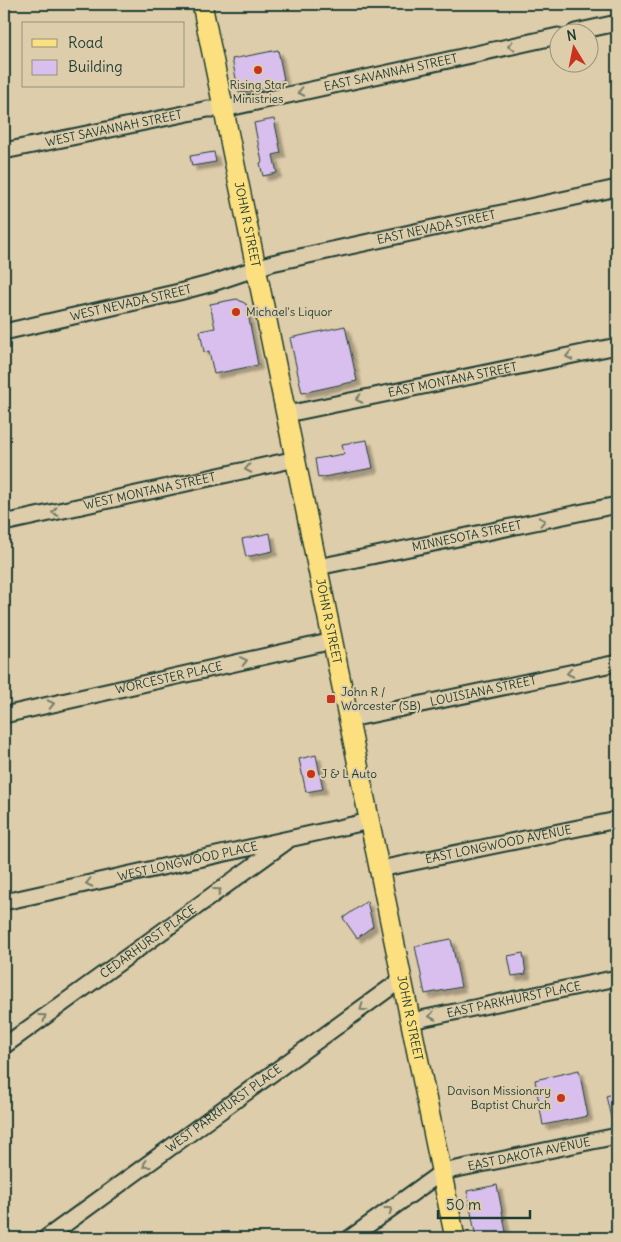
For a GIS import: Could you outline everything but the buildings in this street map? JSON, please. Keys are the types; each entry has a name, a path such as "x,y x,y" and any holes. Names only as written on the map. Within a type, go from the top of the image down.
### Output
{"main road":[{"name":"JOHN R STREET","path":"202,4 455,1238"}],"street":[{"path":"598,27 617,23"},
{"name":"EAST SAVANNAH STREET","path":"224,109 548,38"},
{"name":"WEST SAVANNAH STREET","path":"4,151 208,109 224,109"},
{"name":"EAST NEVADA STREET","path":"256,268 617,188"},
{"name":"WEST NEVADA STREET","path":"4,332 179,292 213,283 256,268"},
{"name":"EAST MONTANA STREET","path":"287,414 617,346"},
{"name":"WEST MONTANA STREET","path":"4,523 296,459"},
{"name":"MINNESOTA STREET","path":"318,567 617,505"},
{"name":"WORCESTER PLACE","path":"4,714 333,641"},
{"name":"LOUISIANA STREET","path":"350,719 617,663"},
{"name":"EAST LONGWOOD AVENUE","path":"380,869 617,820"},
{"name":"WEST LONGWOOD PLACE","path":"4,902 370,821"},
{"name":"CEDARHURST PLACE","path":"4,1046 291,838"},
{"name":"EAST PARKHURST PLACE","path":"411,1021 617,978"},
{"name":"WEST PARKHURST PLACE","path":"46,1238 402,979"},
{"name":"EAST DAKOTA AVENUE","path":"442,1172 617,1136"},
{"path":"350,1238 442,1172"}],"place":[{"name":"Rising Star Ministries","path":"258,70"},
{"name":"Michael's Liquor","path":"236,312"},
{"name":"John R / Worcester (SB)","path":"331,699"},
{"name":"J & L Auto","path":"311,774"},
{"name":"Davison Missionary Baptist Church","path":"561,1098"}]}
